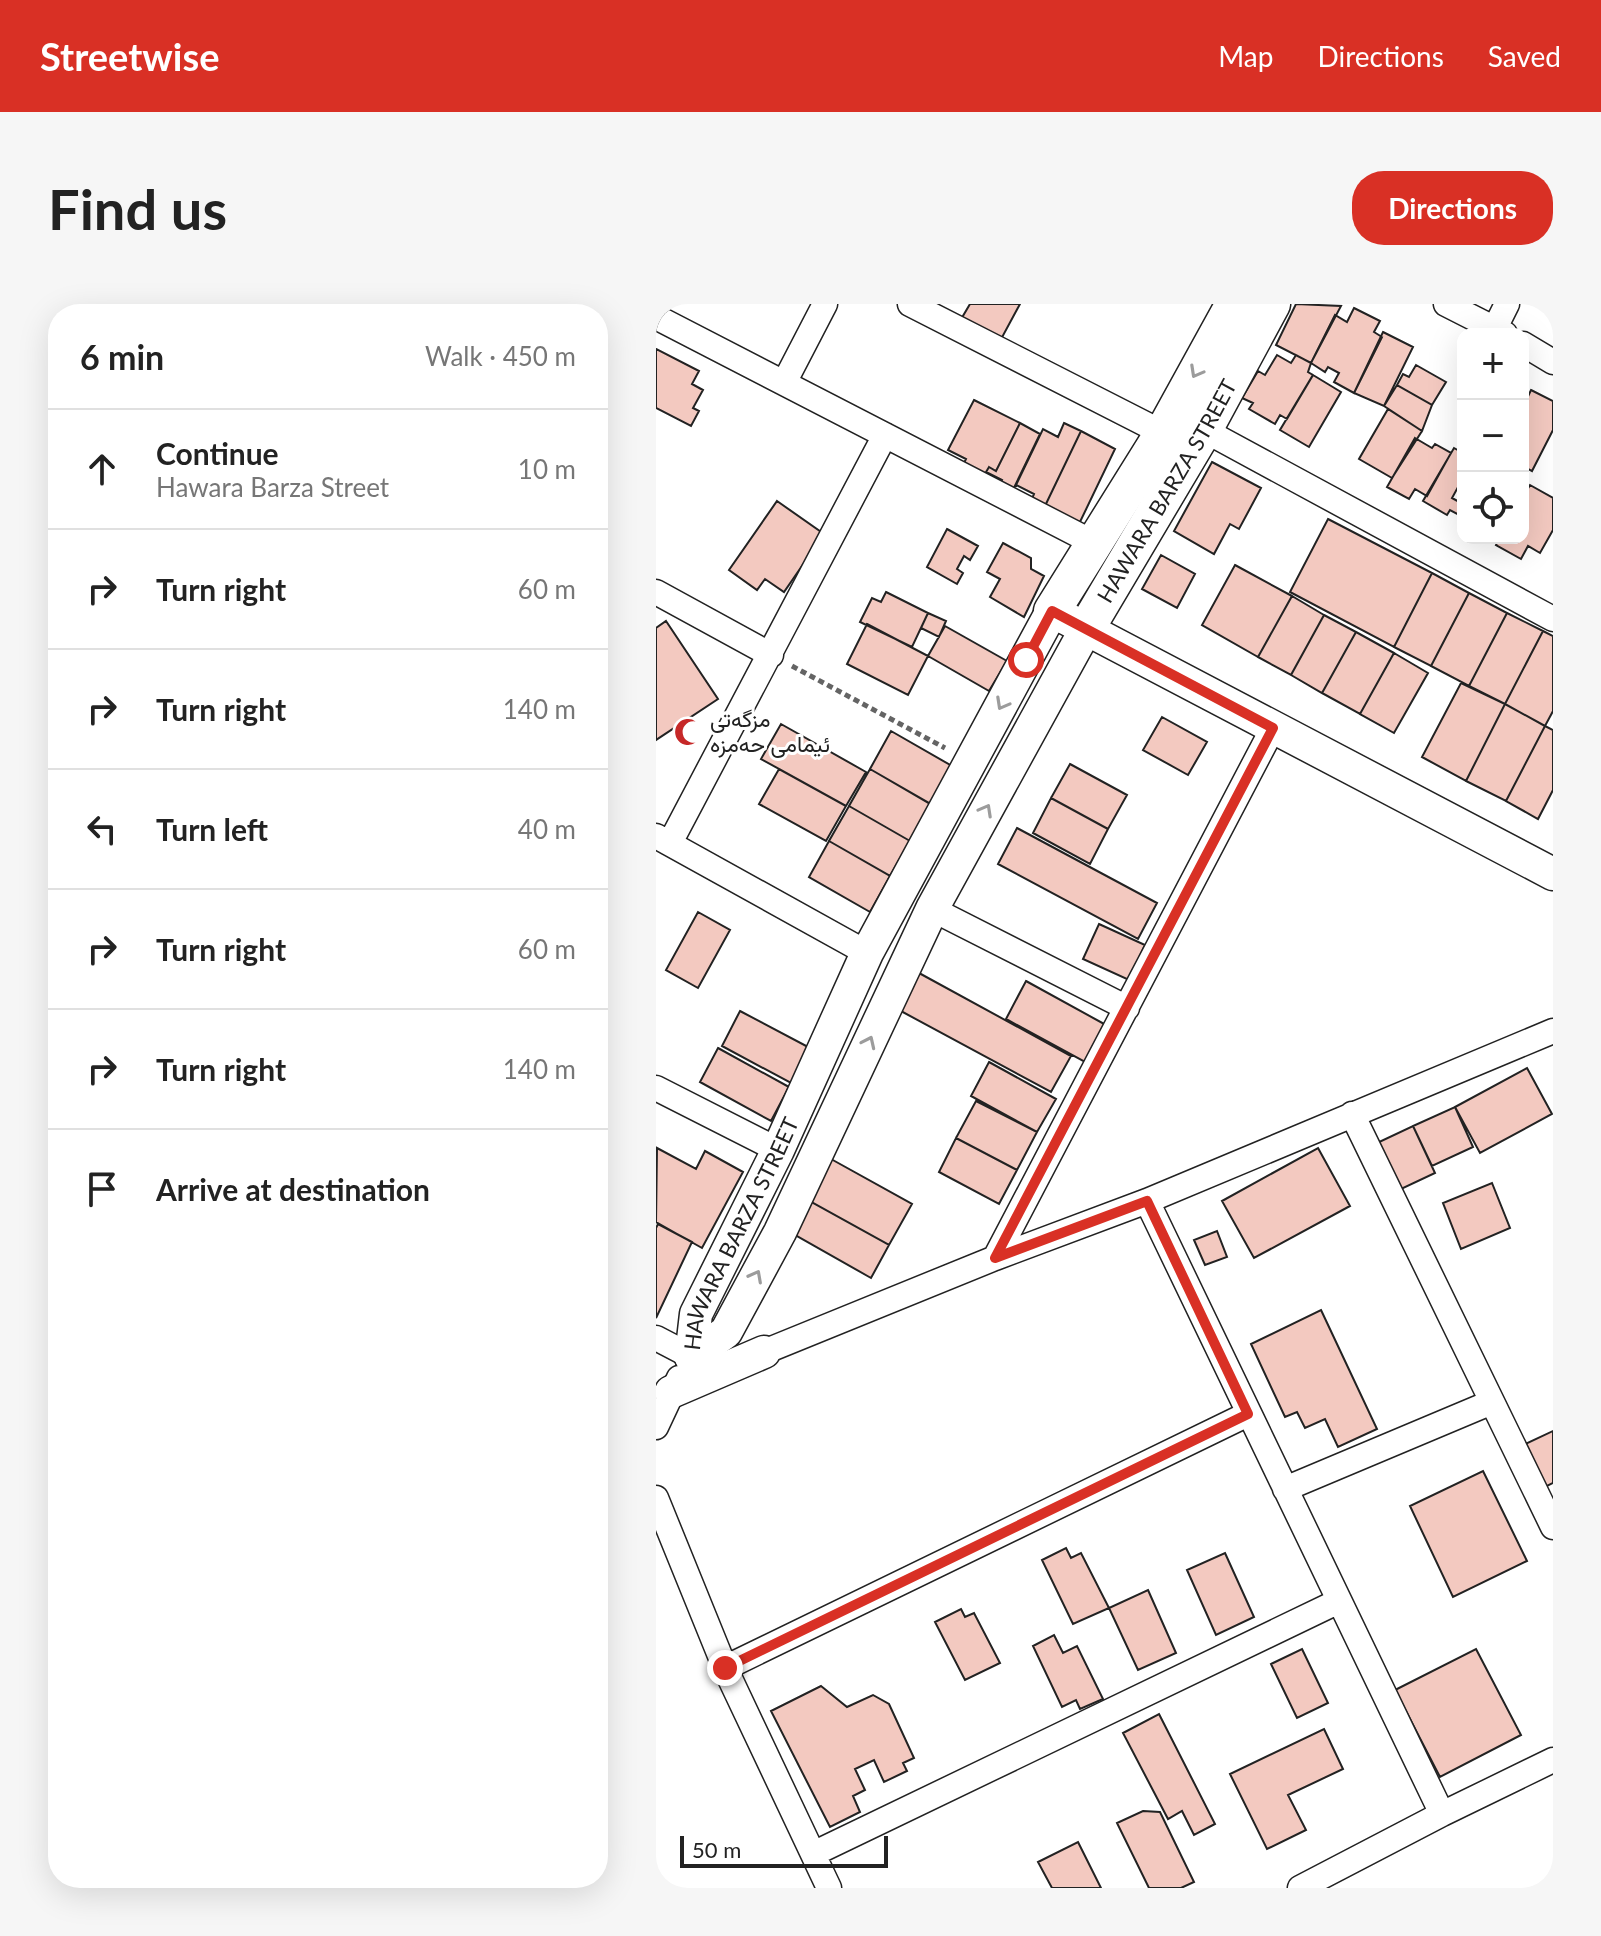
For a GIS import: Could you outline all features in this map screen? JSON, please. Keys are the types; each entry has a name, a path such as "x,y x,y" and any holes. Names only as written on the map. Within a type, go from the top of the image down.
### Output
{"main road":[{"name":"HAWARA BARZA STREET","path":"1052,611 1242,310"},
{"name":"HAWARA BARZA STREET","path":"1086,629 1204,430 1242,310"}],"street":[{"path":"784,383 825,304"},
{"path":"910,304 1163,433"},
{"path":"1446,304 1494,328"},
{"path":"1501,328 1507,304"},
{"path":"656,317 1094,543"},
{"path":"1529,348 1553,362"},
{"path":"1204,430 1553,619"},
{"path":"867,953 663,839 771,655 885,435"},
{"path":"656,592 771,655"},
{"path":"1052,611 1553,874"},
{"name":"HAWARA BARZA STREET","path":"705,1364 696,1314 778,1150 867,953 1052,611"},
{"name":"HAWARA BARZA STREET","path":"705,1364 726,1332 780,1232 932,909 1086,629"},
{"path":"995,1258 1273,728"},
{"path":"932,909 1127,1008"},
{"path":"656,1427 671,1392 705,1364 764,1352 995,1258 1147,1201 1553,1032"},
{"path":"656,1088 778,1150"},
{"path":"1352,1114 1492,1402 1550,1512"},
{"path":"1147,1201 1442,1814"},
{"path":"696,1314 764,1352"},
{"path":"656,1338 705,1364"},
{"path":"1285,1489 1492,1402"},
{"path":"725,1668 1248,1414"},
{"path":"656,1498 725,1668 829,1888"},
{"path":"813,1854 1339,1601"},
{"path":"1300,1888 1553,1760"}],"path":[{"path":"771,655 971,761"}],"building":[{"path":"970,304 1020,304 999,343 960,321"},
{"path":"1296,304 1341,306 1311,363 1276,345"},
{"path":"1354,308 1380,321 1374,332 1382,337 1354,393 1334,382 1339,373 1328,367 1325,372 1311,363 1335,315 1347,322"},
{"path":"1383,332 1413,347 1384,406 1354,393"},
{"path":"656,349 699,371 692,384 703,390 693,408 699,411 691,426 656,408"},
{"path":"1277,355 1291,363 1296,355 1311,363 1308,372 1313,375 1287,419 1280,415 1275,424 1249,409 1253,403 1242,398 1258,371 1265,375"},
{"path":"1416,365 1446,382 1432,405 1397,385 1403,374 1409,377"},
{"path":"1313,375 1341,392 1309,447 1280,430"},
{"path":"1397,385 1432,405 1422,431 1384,406"},
{"path":"1531,390 1553,401 1553,430 1532,471 1529,469"},
{"path":"974,400 1020,423 996,471 989,467 982,479 961,469 966,459 948,450"},
{"path":"1388,409 1422,431 1392,478 1359,459"},
{"path":"1020,423 1040,434 1011,494 998,488 1002,480 986,472 989,467 996,471"},
{"path":"1064,423 1081,431 1044,508 1031,501 1034,494 1016,485 1043,429 1058,437"},
{"path":"1081,431 1115,449 1079,524 1044,508"},
{"path":"1415,438 1432,448 1435,444 1451,453 1427,496 1415,489 1409,499 1387,487"},
{"path":"1454,448 1457,450 1457,489 1452,498 1457,501 1457,514 1450,510 1447,515 1423,501"},
{"path":"1212,462 1261,488 1239,529 1230,524 1214,554 1174,531"},
{"path":"1529,487 1553,498 1553,530 1540,553 1528,546 1521,559 1496,545 1529,544"},
{"path":"777,501 824,534 784,592 765,579 757,590 729,570"},
{"path":"1328,519 1432,573 1394,647 1290,592"},
{"path":"947,529 978,546 970,560 964,556 957,569 963,573 957,584 927,567"},
{"path":"1003,543 1031,558 1031,569 1044,576 1024,617 990,597 1000,579 987,572"},
{"path":"1161,555 1195,574 1177,608 1142,589"},
{"path":"1235,565 1292,596 1258,657 1202,625"},
{"path":"1432,573 1469,593 1431,666 1394,647"},
{"path":"886,592 928,613 912,647 860,622 872,598 881,602"},
{"path":"1469,593 1507,613 1469,686 1431,666"},
{"path":"1292,596 1324,615 1291,675 1258,657"},
{"path":"928,613 946,621 939,637 921,628"},
{"path":"1507,613 1543,631 1505,704 1469,686"},
{"path":"1324,615 1356,632 1322,693 1291,675"},
{"path":"666,621 718,699 656,740 656,628"},
{"path":"867,624 928,656 908,695 847,664"},
{"path":"945,626 1007,661 989,691 928,656"},
{"path":"1543,631 1553,636 1553,711 1545,726 1505,704"},
{"path":"1356,632 1394,653 1360,714 1322,693"},
{"path":"1394,653 1428,673 1394,733 1360,714"},
{"path":"1461,683 1505,704 1466,781 1422,757"},
{"path":"1505,704 1545,726 1506,801 1466,781"},
{"path":"1162,717 1207,742 1188,775 1143,750"},
{"path":"781,724 866,772 846,806 761,759"},
{"path":"1545,726 1553,730 1553,790 1538,819 1506,801"},
{"path":"891,731 952,766 930,804 870,769"},
{"path":"1070,764 1127,795 1108,829 1051,798"},
{"path":"779,769 846,806 826,841 759,804"},
{"path":"870,769 931,804 910,841 849,806"},
{"path":"1051,798 1108,829 1090,864 1033,833"},
{"path":"849,806 910,841 890,876 829,841"},
{"path":"1017,828 1157,903 1138,939 998,864"},
{"path":"829,841 890,876 870,912 809,877"},
{"path":"698,912 730,930 698,988 666,970"},
{"path":"1099,924 1145,945 1129,980 1083,959"},
{"path":"919,973 1071,1056 1051,1092 899,1010"},
{"path":"1026,981 1106,1025 1085,1062 1006,1019"},
{"path":"740,1011 810,1048 791,1083 722,1046"},
{"path":"718,1048 789,1087 771,1121 700,1082"},
{"path":"989,1062 1056,1099 1037,1132 971,1096"},
{"path":"1527,1068 1552,1114 1480,1153 1455,1107"},
{"path":"976,1101 1037,1132 1017,1170 956,1138"},
{"path":"1455,1107 1473,1147 1432,1166 1413,1126"},
{"path":"1413,1126 1435,1173 1399,1190 1377,1143"},
{"path":"956,1138 1017,1170 999,1204 939,1172"},
{"path":"657,1148 696,1169 705,1151 743,1172 702,1248 656,1222"},
{"path":"1318,1148 1350,1206 1254,1258 1222,1201"},
{"path":"831,1159 912,1204 889,1245 808,1200"},
{"path":"1492,1183 1510,1228 1461,1249 1443,1203"},
{"path":"808,1200 889,1245 871,1278 790,1232"},
{"path":"658,1224 692,1242 656,1318 656,1228"},
{"path":"1217,1231 1227,1257 1205,1265 1194,1240"},
{"path":"1321,1310 1377,1429 1338,1447 1325,1419 1305,1428 1297,1412 1285,1417 1251,1344"},
{"path":"1553,1431 1553,1483 1543,1488 1523,1445"},
{"path":"1483,1471 1527,1561 1453,1597 1410,1506"},
{"path":"1066,1548 1071,1558 1081,1553 1109,1608 1073,1624 1042,1560"},
{"path":"1225,1553 1254,1617 1216,1635 1187,1570"},
{"path":"1148,1590 1176,1653 1138,1670 1109,1608"},
{"path":"961,1609 965,1617 974,1613 1000,1663 965,1680 935,1622"},
{"path":"1054,1635 1063,1653 1077,1646 1103,1699 1080,1709 1076,1700 1062,1707 1033,1646"},
{"path":"1302,1649 1328,1703 1297,1718 1271,1664"},
{"path":"1476,1649 1521,1735 1440,1777 1395,1690"},
{"path":"821,1686 847,1707 873,1695 889,1704 914,1758 903,1763 907,1771 884,1782 874,1760 855,1769 865,1790 853,1796 860,1812 830,1827 771,1711"},
{"path":"1159,1714 1215,1824 1194,1835 1182,1811 1168,1819 1123,1733"},
{"path":"1324,1729 1343,1769 1288,1795 1306,1830 1267,1849 1230,1774"},
{"path":"1143,1811 1160,1812 1194,1882 1181,1888 1149,1888 1117,1823"},
{"path":"1078,1842 1101,1888 1052,1888 1038,1862"}],"place":[{"name":"مزگەتی ئیمامی حەمزە","path":"688,732"}],"route":[{"path":"725,1668 1248,1414 1147,1201 995,1258 1273,728 1052,611 1026,660"}]}
